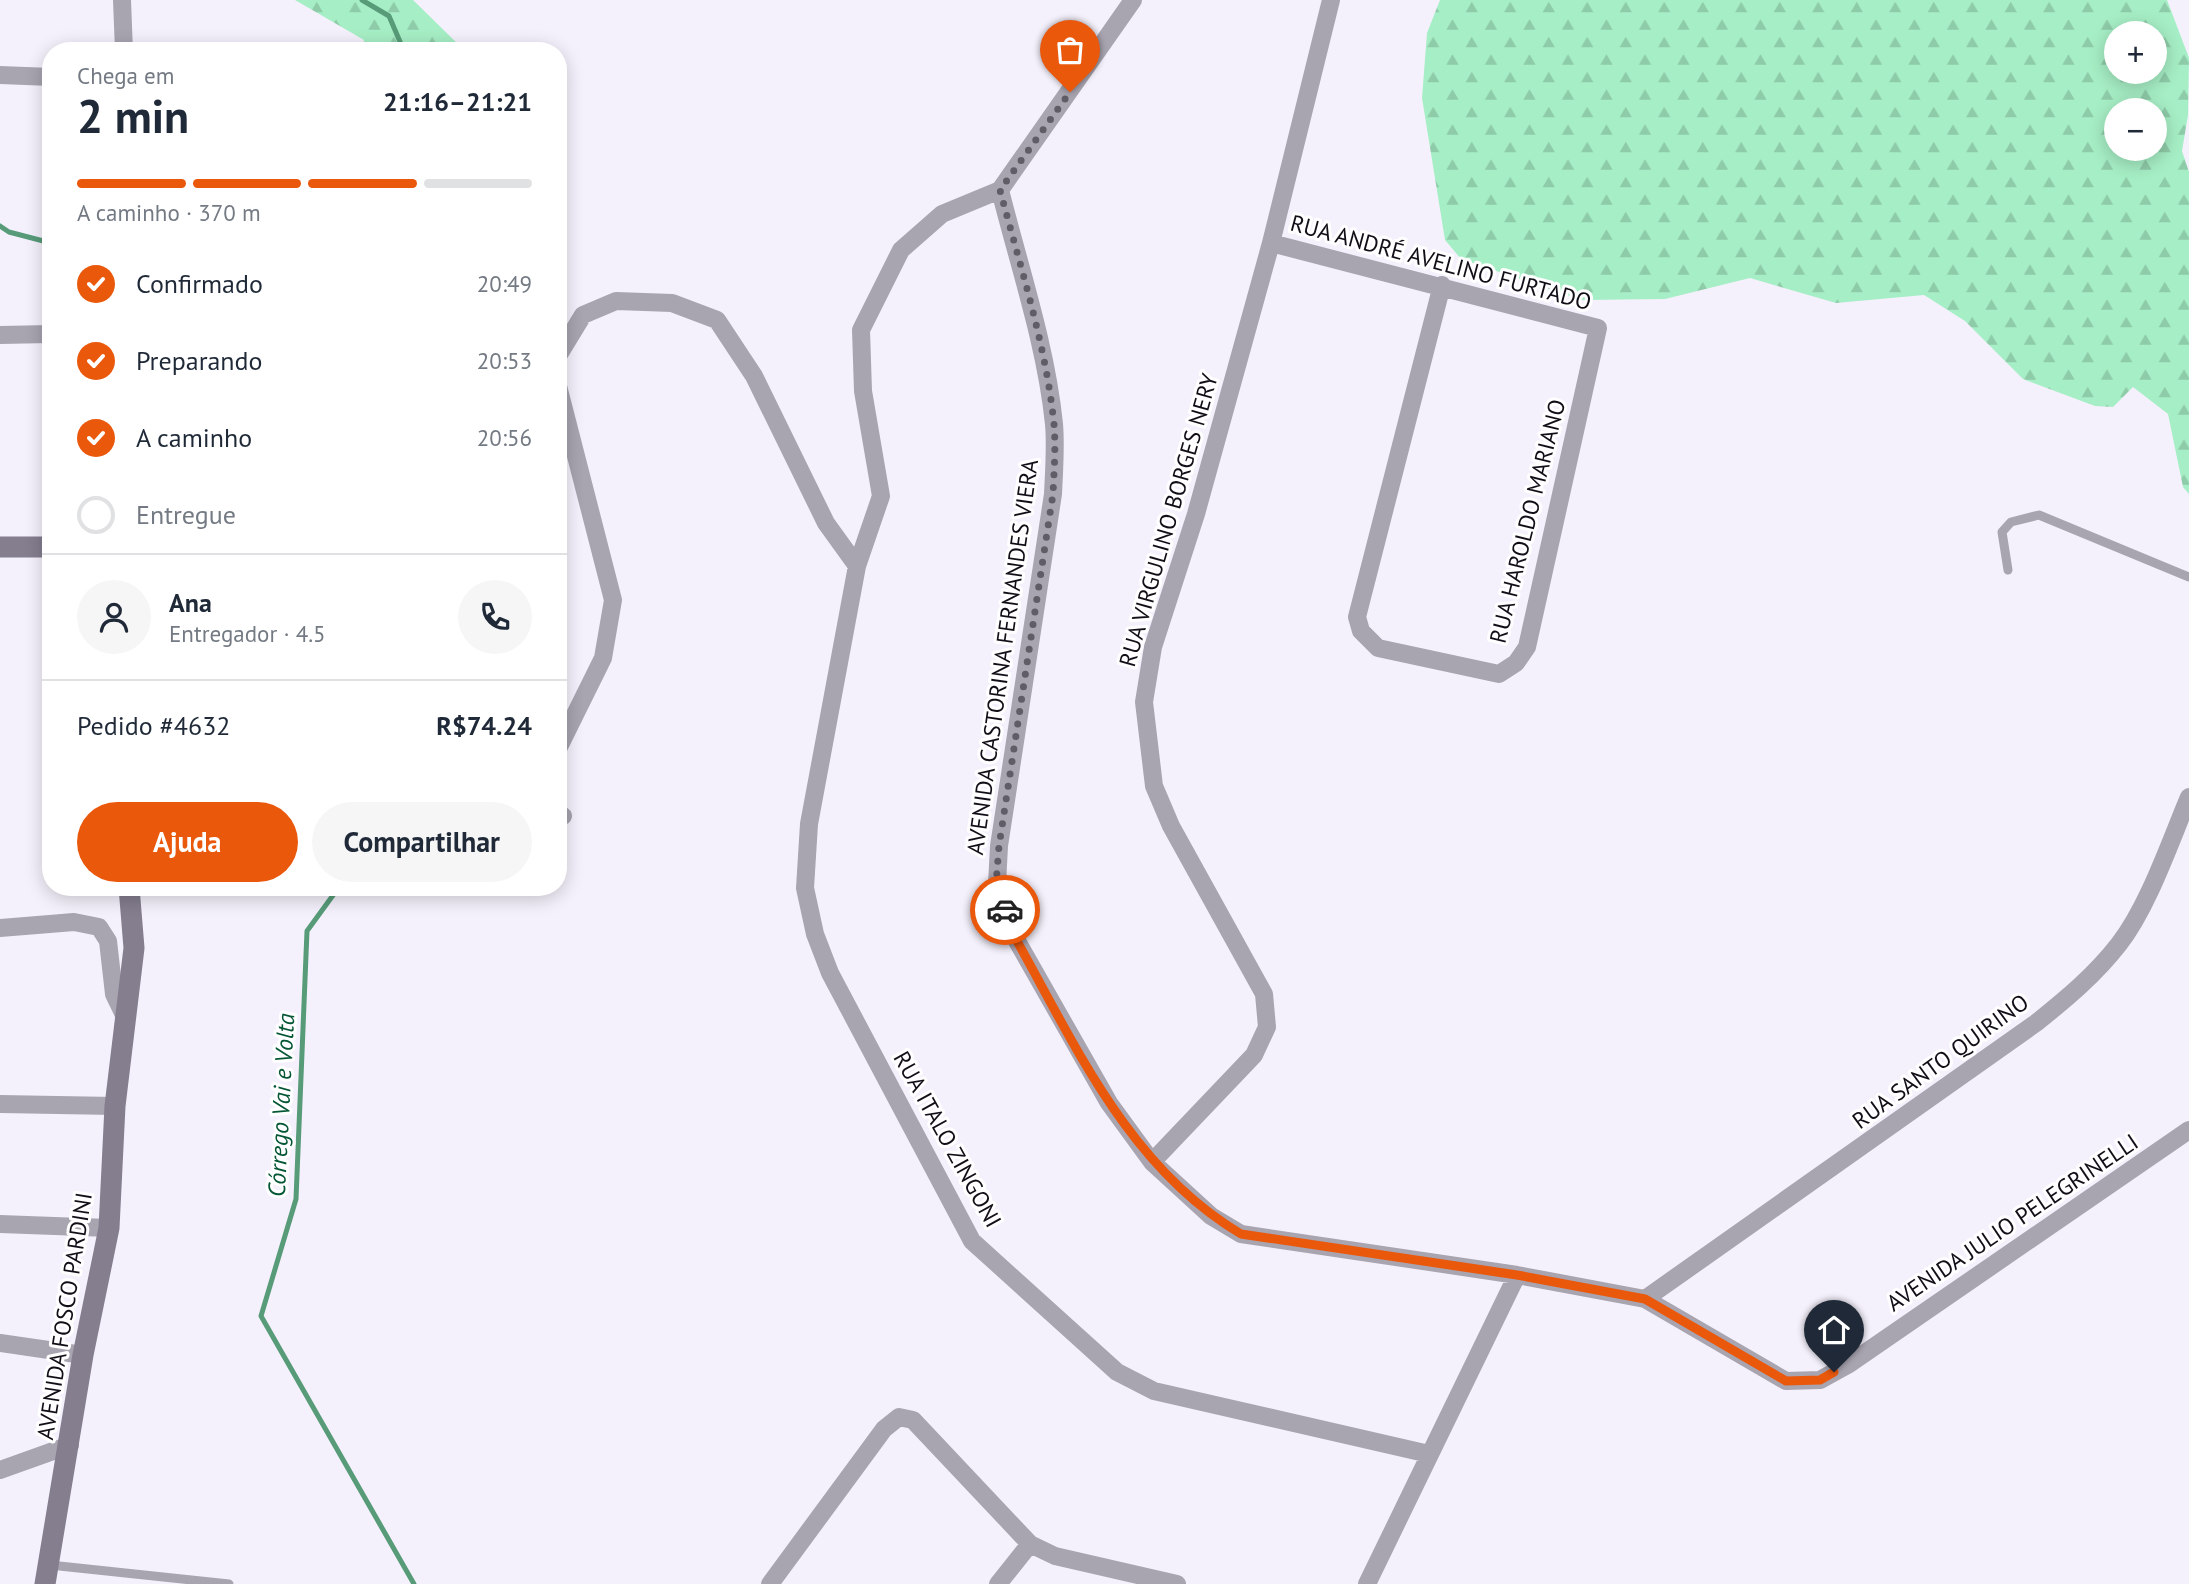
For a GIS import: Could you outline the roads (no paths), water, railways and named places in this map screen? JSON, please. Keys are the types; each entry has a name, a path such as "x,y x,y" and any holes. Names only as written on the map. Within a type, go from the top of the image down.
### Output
{"street":[{"path":"122,0 124,42"},
{"path":"1000,190 1133,0"},
{"name":"RUA VIRGULINO BORGES NERY","path":"1152,1162 1254,1055 1266,1027 1264,994 1171,826 1154,786 1144,702 1153,647 1196,514 1271,243 1331,0"},
{"path":"0,75 42,77"},
{"name":"RUA ITALO ZINGONI","path":"1000,190 942,214 901,250 861,330 863,391 881,496 857,566 808,824 805,888 815,934 830,973 972,1241 1116,1372 1154,1391 1429,1454"},
{"name":"AVENIDA CASTORINA FERNANDES VIERA","path":"1000,190 1040,348 1054,424 1053,494 999,846 996,884 1013,934 1108,1104 1152,1162 1210,1216 1241,1234 1517,1275"},
{"name":"RUA ANDRÉ AVELINO FURTADO","path":"1271,243 1442,285 1598,328"},
{"name":"RUA HAROLDO MARIANO","path":"1442,285 1357,617 1361,631 1378,648 1499,674 1517,663 1527,646 1598,328"},
{"path":"567,341 583,315 616,301 672,303 717,320 754,376 826,523 857,566"},
{"path":"0,335 42,334"},
{"path":"567,421 613,600 603,659 567,732"},
{"path":"0,547 42,547"},
{"name":"RUA SANTO QUIRINO","path":"1645,1299 2036,1023 2084,983 2120,942 2151,886 2189,797"},
{"name":"AVENIDA FOSCO PARDINI","path":"47,1574 83,1355 108,1228 115,1106 134,948 130,896"},
{"path":"0,928 74,922 99,927 108,941 114,994 125,1017"},
{"path":"0,1104 115,1106"},
{"name":"AVENIDA JULIO PELEGRINELLI","path":"1517,1275 1645,1299 1786,1381 1820,1380 1849,1364 2189,1130"},
{"path":"0,1223 108,1228"},
{"path":"1367,1584 1517,1275"},
{"path":"0,1343 83,1355"},
{"path":"770,1584 884,1429 899,1417 913,1420 1030,1544 1055,1556 1177,1584"},
{"path":"0,1470 70,1445"},
{"path":"998,1584 1030,1544"}],"lane":[{"path":"2008,570 2002,532 2011,522 2039,515 2189,577"},
{"path":"47,1574 229,1584"}],"waterway":[{"name":"Córrego Vai e Volta","path":"362,0 389,16 400,42"},
{"name":"Córrego Vai e Volta","path":"0,226 9,232 42,241"},
{"name":"Córrego Vai e Volta","path":"332,896 307,931 296,1199 261,1316 414,1584"}]}
